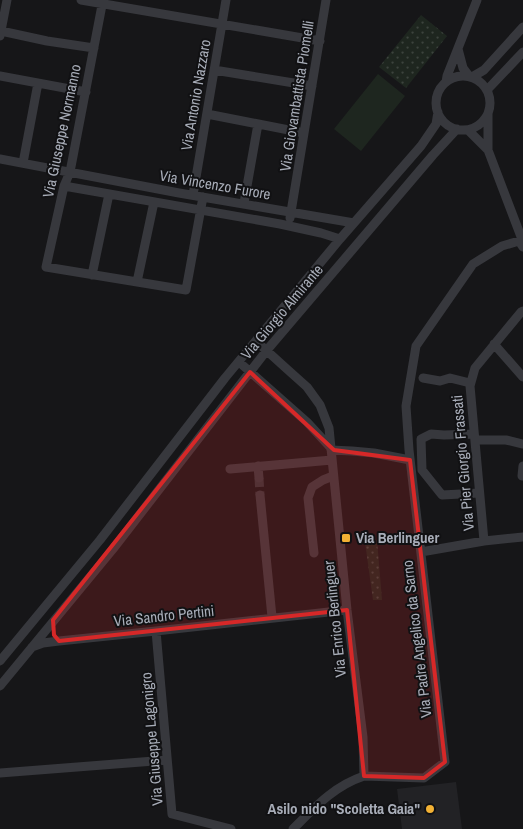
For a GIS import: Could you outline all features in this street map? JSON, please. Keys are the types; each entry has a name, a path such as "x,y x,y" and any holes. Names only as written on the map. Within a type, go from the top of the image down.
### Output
{"street":[{"path":"7,0 0,34 94,48"},
{"path":"81,0 103,2 320,42"},
{"name":"Via Antonio Nazzaro","path":"192,195 226,0"},
{"name":"Via Giovambattista Piomelli","path":"289,226 326,0"},
{"path":"446,82 477,0"},
{"name":"Via Giuseppe Normanno","path":"92,274 46,267 64,186 70,172 103,2"},
{"path":"488,114 481,124 468,130 457,130 448,126 438,112 437,98 440,89 452,78 470,76 484,70 523,27"},
{"path":"458,48 463,68 470,76 482,82 488,90 490,100 488,150 523,242"},
{"path":"488,90 523,52"},
{"path":"214,70 312,86"},
{"path":"0,76 86,92"},
{"path":"23,163 38,84"},
{"name":"Via Giorgio Almirante","path":"438,112 436,124 421,146 340,239 239,362 250,372 433,155 457,130"},
{"path":"207,114 304,133"},
{"path":"244,203 258,124"},
{"path":"468,130 488,150"},
{"name":"Via Vincenzo Furore","path":"0,159 354,223"},
{"name":"Via Vincenzo Furore","path":"64,186 289,226 340,239"},
{"path":"109,194 92,274 186,290 203,197"},
{"path":"137,282 154,202"},
{"name":"Via Padre Angelico da Sarno","path":"293,829 332,792 355,778 364,776 424,778 445,762 410,460 406,406 416,346 473,264 502,246 519,241 523,242"},
{"name":"Via Pier Giorgio Frassati","path":"484,542 470,383 475,368 523,311"},
{"name":"Via Enrico Berlinguer","path":"256,341 308,387 320,405 329,428 362,737 364,776"},
{"path":"494,344 523,377"},
{"path":"0,661 100,540 239,362"},
{"path":"0,686 119,541 250,372 307,422 331,452"},
{"path":"423,378 440,381 450,378 470,383"},
{"path":"479,493 442,495 422,470 421,439 431,434 506,440 523,444"},
{"path":"230,469 258,466 331,452 374,453 410,460"},
{"path":"258,466 259,478"},
{"path":"522,476 523,466"},
{"path":"314,553 308,498 312,487 333,476"},
{"path":"260,495 272,617"},
{"path":"421,552 523,537"},
{"name":"Via Sandro Pertini","path":"31,648 43,643 59,641 347,610"},
{"path":"54,620 54,634 59,641"},
{"name":"Via Giuseppe Lagonigro","path":"156,631 172,814 231,829"},
{"path":"0,773 167,760"}],"highlighted area":[{"path":"250,372 334,450 410,460 445,762 424,778 364,776 347,610 59,641 54,635 53,620"}],"shaded area":[{"path":"421,15 447,36 406,88 379,67"},
{"path":"378,74 405,96 361,151 334,129"},
{"path":"377,540 382,600 373,600 365,542"},
{"name":"Asilo nido \"Scoletta Gaia\"","path":"456,782 462,829 402,829 397,789"}],"tunnel":[{"path":"259,478 260,495"}],"place":[{"name":"Via Berlinguer","path":"346,538"},
{"name":"Asilo nido \"Scoletta Gaia\"","path":"430,809"}]}
